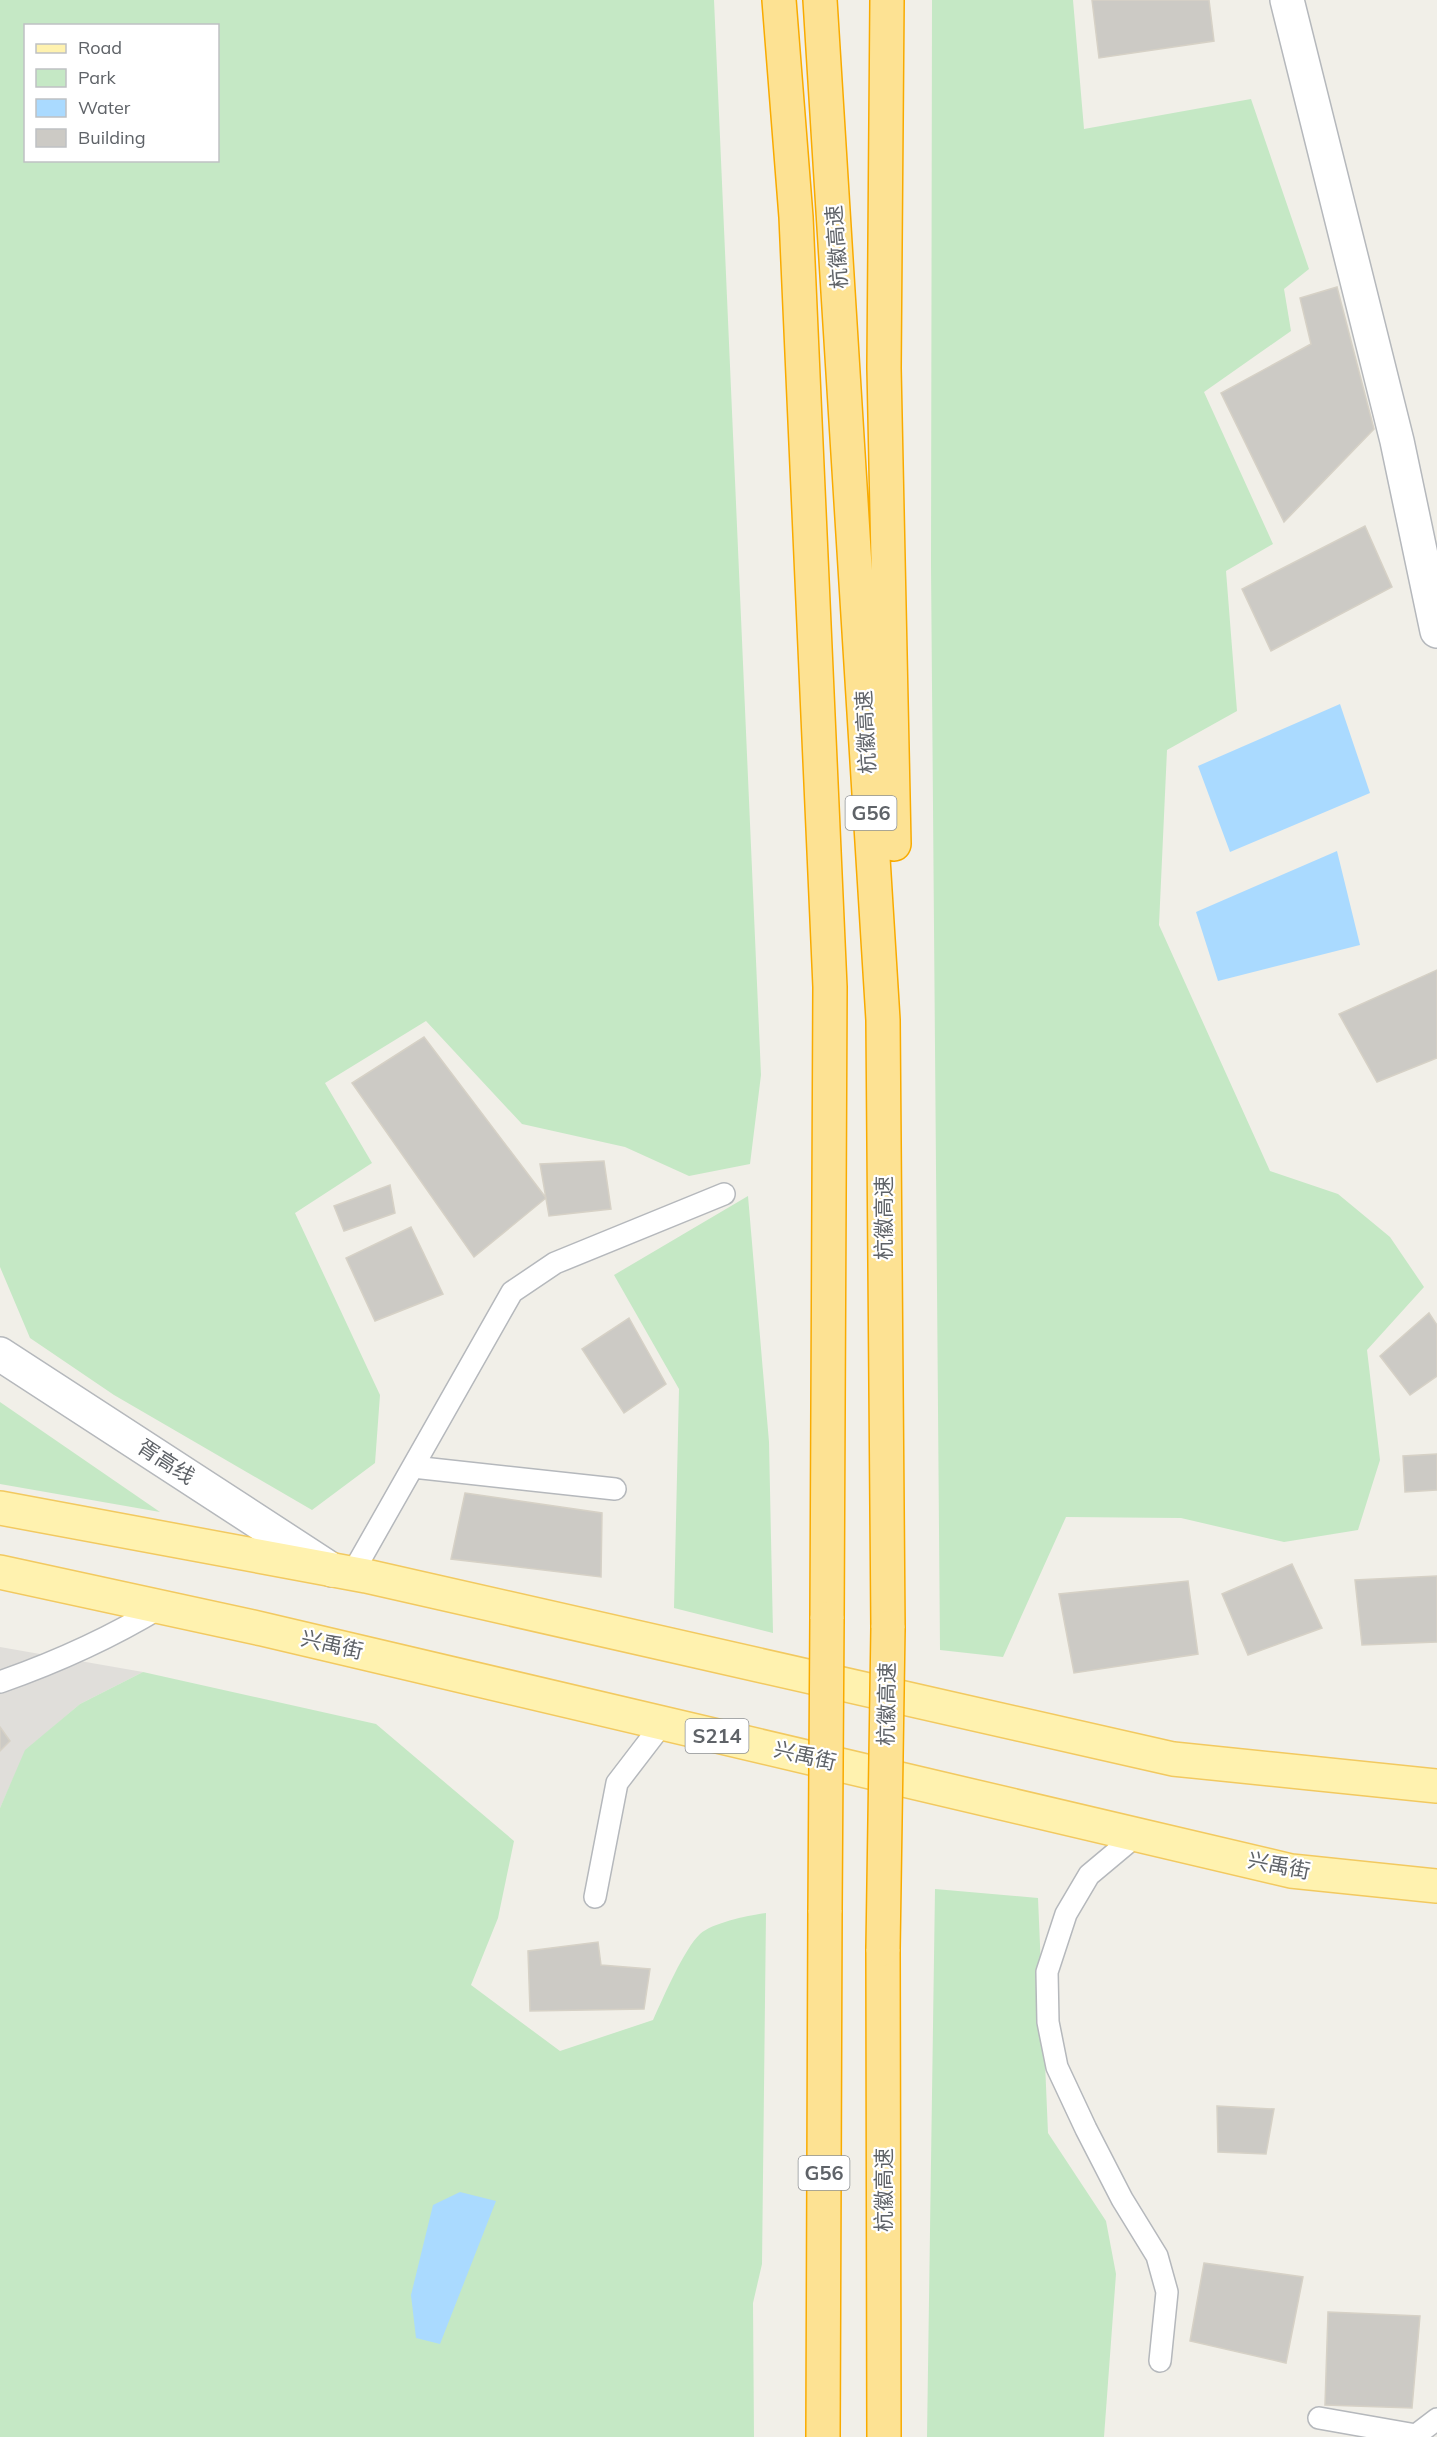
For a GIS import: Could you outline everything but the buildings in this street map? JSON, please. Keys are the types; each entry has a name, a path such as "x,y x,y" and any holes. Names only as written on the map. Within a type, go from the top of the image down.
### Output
{"highway":[{"name":"杭徽高速","path":"779,0 796,217 830,987 823,2437"},
{"name":"杭徽高速","path":"820,0 883,1020 888,1628 883,1949 884,2437"},
{"path":"883,1020 894,852 884,368 887,0"}],"main road":[{"path":"0,1508 342,1572 1173,1759 1437,1786"},
{"name":"兴禹街","path":"0,1572 161,1607 1291,1870 1437,1886"}],"street":[{"path":"1287,0 1397,441 1437,631"},
{"name":"胥高线","path":"1,1353 342,1572"}],"lane":[{"path":"342,1572 413,1467 512,1292 555,1263 724,1194"},
{"path":"413,1467 615,1489"},
{"path":"0,1682 53,1663 119,1633 161,1607"},
{"path":"596,1897 617,1783 663,1723"},
{"path":"1138,1834 1089,1875 1066,1914 1047,1972 1048,2022 1057,2067 1076,2108 1122,2199 1157,2256 1167,2292 1160,2361"},
{"path":"1319,2418 1416,2435 1437,2420"}],"shaded area":[{"path":"0,1647 143,1672 80,1704 26,1750 0,1808"}],"green space":[{"path":"0,0 714,0 761,1075 750,1164 689,1176 625,1147 522,1124 426,1021 325,1083 372,1163 295,1213 380,1395 375,1463 312,1510 114,1395 30,1338 0,1267"},
{"path":"932,0 1073,0 1084,129 1251,99 1309,269 1284,289 1291,331 1204,392 1273,544 1226,571 1237,711 1167,750 1159,925 1270,1171 1338,1194 1390,1237 1424,1287 1367,1350 1380,1460 1358,1530 1284,1542 1181,1518 1066,1517 1003,1657 940,1650 931,566"},
{"path":"748,1196 769,1442 773,1633 674,1608 679,1389 614,1275"},
{"path":"0,1402 160,1512 0,1484"},
{"path":"143,1672 376,1724 514,1841 498,1918 471,1985 560,2051 653,2020 681,1962 700,1934 722,1923 766,1913 762,2264 753,2303 754,2437 0,2437 0,1808 25,1750 80,1704"},
{"path":"935,1889 1038,1898 1048,2133 1106,2221 1116,2274 1104,2437 927,2437"}],"water":[{"path":"1340,704 1370,793 1230,852 1198,766"},
{"path":"1337,851 1360,945 1218,981 1196,912"},
{"path":"460,2192 496,2201 440,2344 416,2338 411,2295 433,2205"}]}
